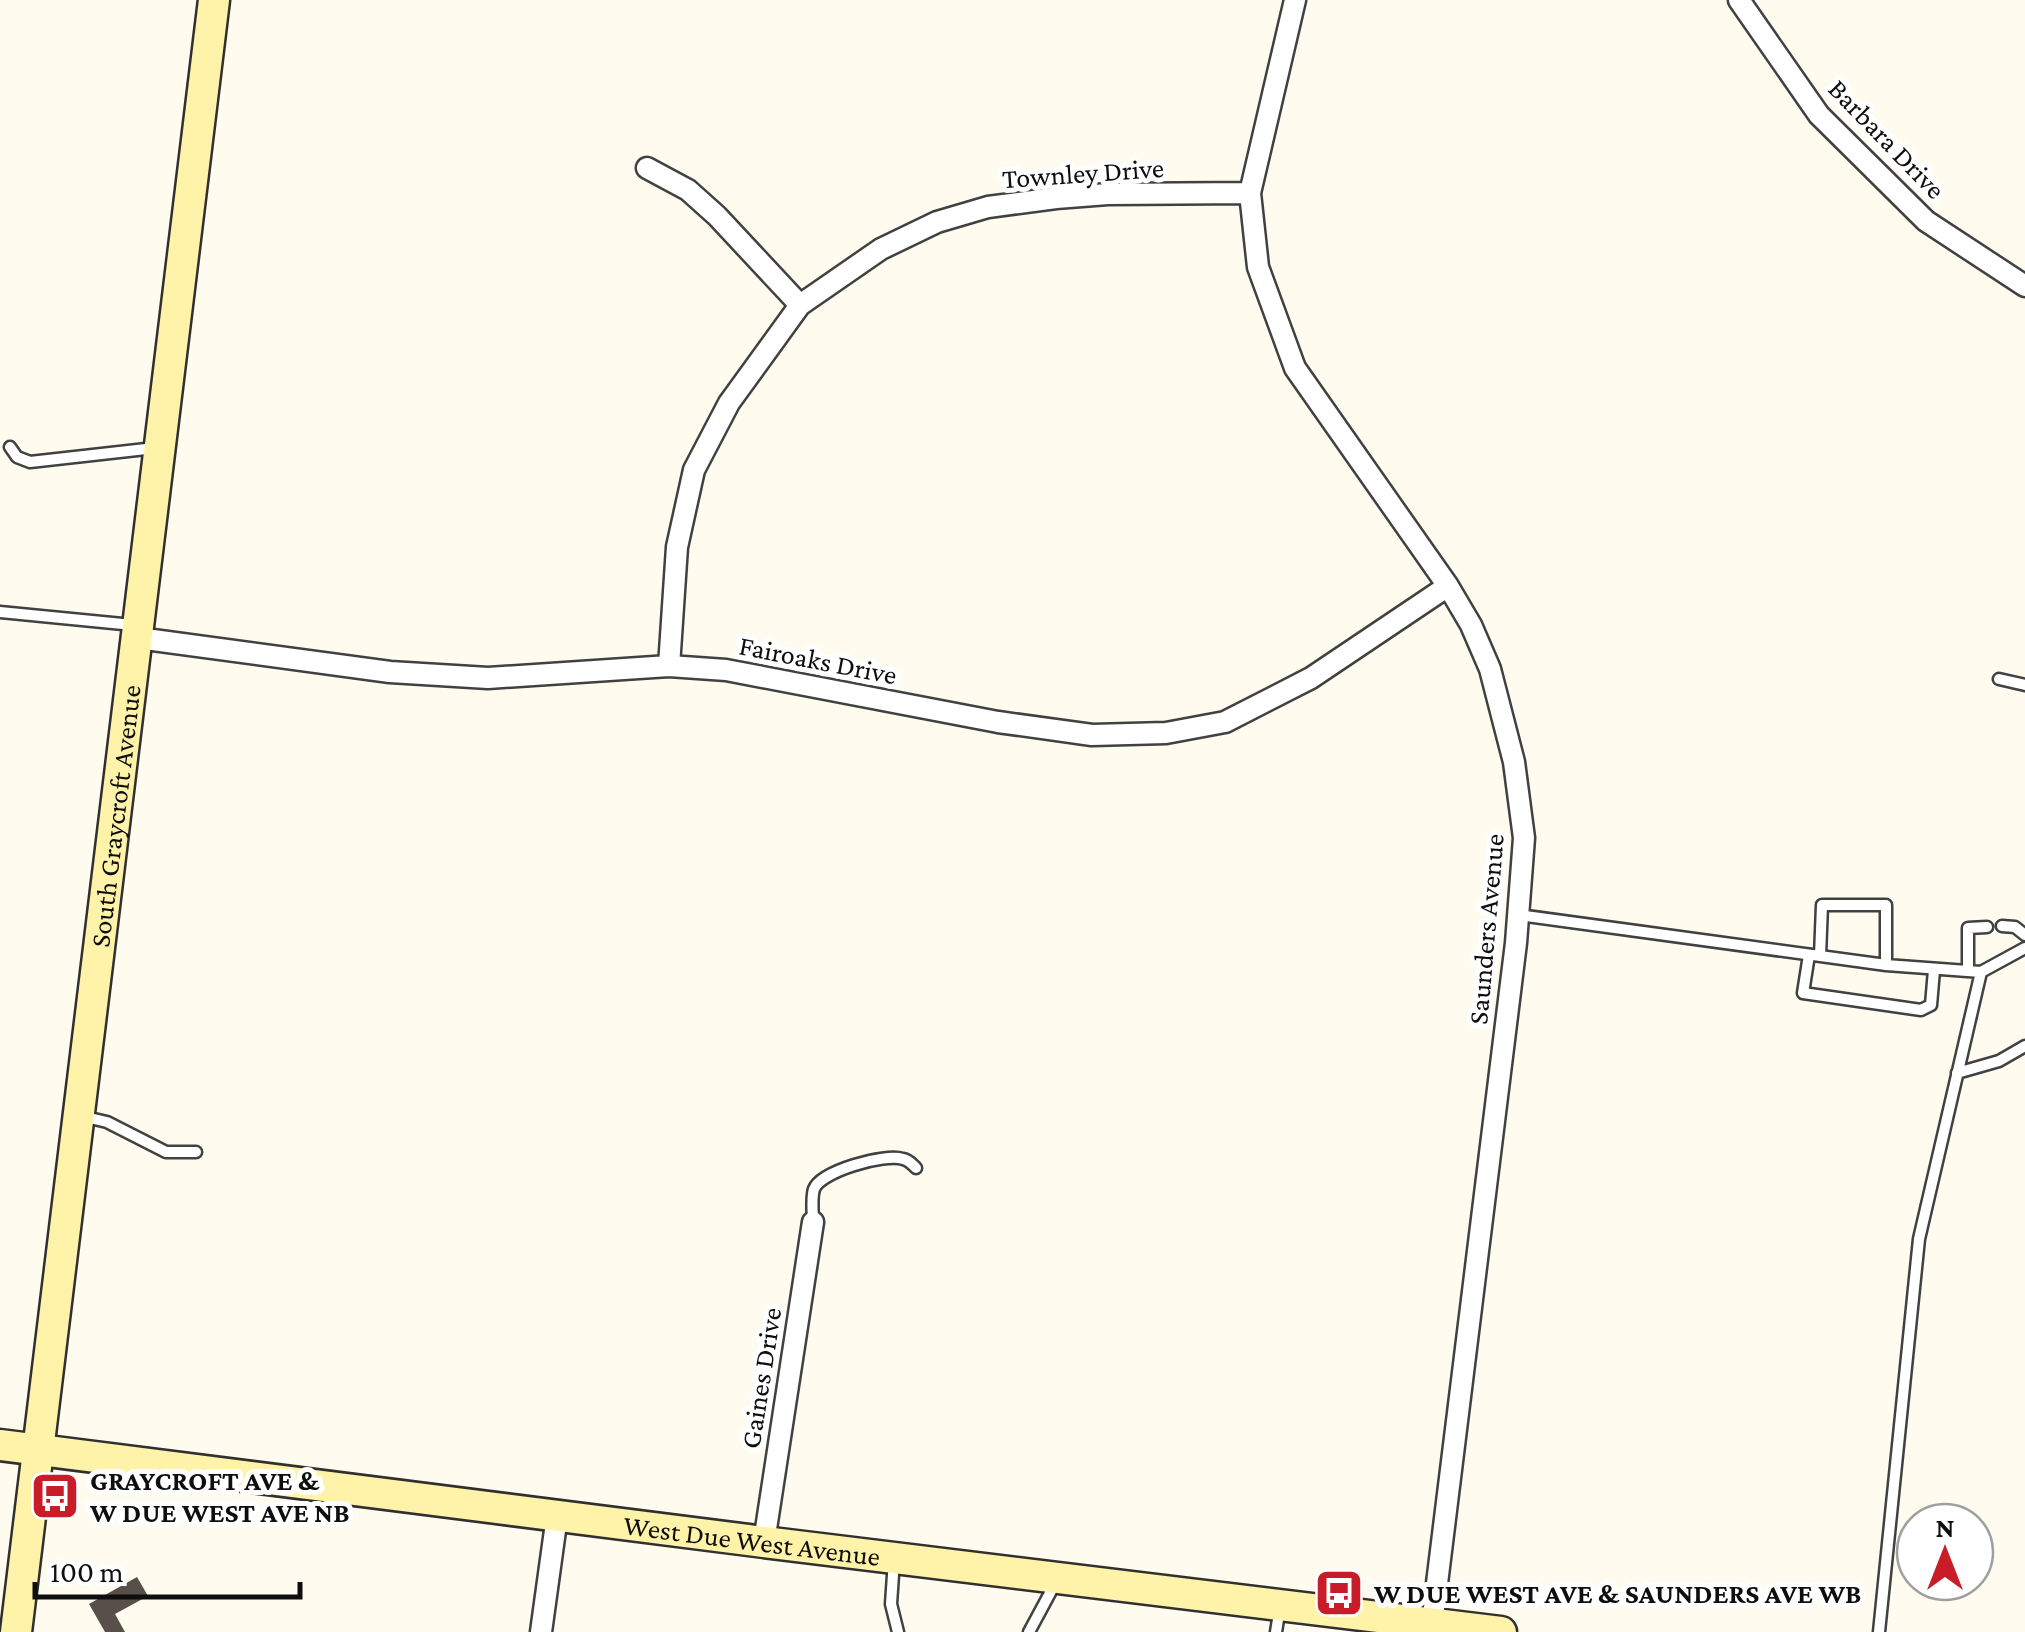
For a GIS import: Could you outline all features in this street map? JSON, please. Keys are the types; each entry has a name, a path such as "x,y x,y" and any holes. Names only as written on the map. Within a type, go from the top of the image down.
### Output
{"main road":[{"name":"South Graycroft Avenue","path":"16,1632 15,1597 40,1450 214,0"},
{"name":"West Due West Avenue","path":"0,1445 1058,1578 1278,1619 1501,1632"}],"street":[{"name":"Saunders Avenue","path":"1296,0 1250,193 1258,267 1295,368 1448,586 1471,625 1490,670 1509,735 1524,838 1518,916 1432,1628"},
{"name":"Barbara Drive","path":"1739,0 1819,115 1926,221 2025,286"},
{"path":"647,168 688,190 800,305"},
{"name":"Townley Drive","path":"669,666 677,547 694,470 729,403 800,305 881,249 937,222 988,207 1108,194 1250,193"},
{"name":"Fairoaks Drive","path":"139,632 390,672 488,678 669,666 726,670 1092,736 1166,734 1225,722 1311,678 1448,586"},
{"name":"Gaines Drive","path":"764,1542 813,1222"},
{"path":"541,1632 557,1516"}],"lane":[{"path":"10,448 16,457 30,462 160,447"},
{"path":"0,612 139,632"},
{"path":"1999,679 2025,684"},
{"path":"1886,966 1886,905 1822,905 1814,956 1803,992 1921,1010 1931,1004 1934,970"},
{"path":"1518,916 1934,970 1974,972 2025,948"},
{"path":"2002,926 2025,935"},
{"path":"1879,1632 1919,1239 1957,1073 1974,972 1968,928 1988,927"},
{"path":"1957,1073 1999,1061 2025,1046"},
{"path":"80,1116 107,1122 166,1152 196,1152"},
{"path":"813,1222 813,1194 823,1180 848,1168 889,1158 903,1158 916,1168"},
{"path":"894,1558 891,1604 898,1632"},
{"path":"1029,1632 1058,1578"}],"building":[{"path":"137,1577 148,1596 115,1614 125,1632 105,1632 89,1604"}],"place":[{"name":"GRAYCROFT AVE & W DUE WEST AVE NB","path":"55,1496"},
{"name":"W DUE WEST AVE & SAUNDERS AVE WB","path":"1339,1593"}]}
